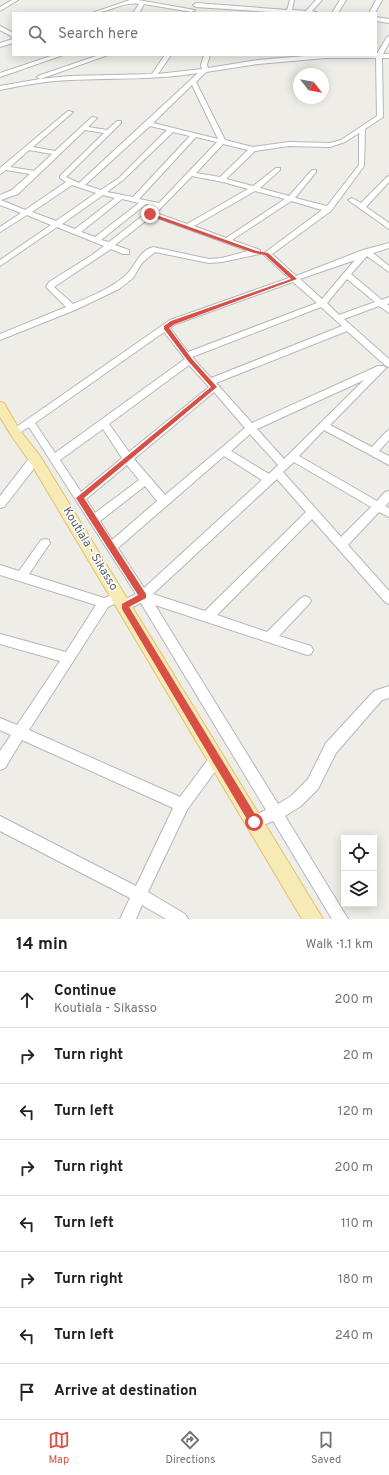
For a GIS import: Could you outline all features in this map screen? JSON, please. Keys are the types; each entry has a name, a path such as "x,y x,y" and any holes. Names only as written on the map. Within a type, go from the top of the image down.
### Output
{"main road":[{"name":"Koutiala - Sikasso","path":"0,406 15,432 35,459 122,601 313,919"}],"street":[{"path":"0,9 16,0"},
{"path":"107,11 114,0"},
{"path":"165,12 171,0"},
{"path":"224,12 229,0"},
{"path":"288,12 292,0"},
{"path":"107,11 134,1 191,12 197,3 226,7 288,12 308,12 319,0"},
{"path":"336,12 343,0"},
{"path":"373,12 379,0"},
{"path":"137,12 142,3"},
{"path":"377,19 389,21"},
{"path":"0,28 12,34"},
{"path":"149,124 253,149 289,144 330,145 343,141 380,117 379,56 389,38"},
{"path":"0,45 12,41"},
{"path":"0,75 60,60 96,56"},
{"path":"154,76 167,56"},
{"path":"205,70 204,65 207,56"},
{"path":"0,88 34,81 154,76 205,70 272,58 311,56"},
{"path":"379,56 389,56"},
{"path":"248,57 249,63"},
{"path":"60,60 91,78"},
{"path":"34,81 60,60"},
{"path":"82,185 205,70"},
{"path":"193,81 222,141"},
{"path":"2,170 70,112"},
{"path":"0,198 15,192 94,118"},
{"path":"119,122 62,177 71,182 102,193 160,205"},
{"path":"84,128 108,132"},
{"path":"267,254 328,209 362,165 362,128"},
{"path":"0,264 121,179 172,129"},
{"path":"134,200 194,135"},
{"path":"72,308 50,287 52,284 95,257 150,214 222,141"},
{"path":"28,148 56,153"},
{"path":"222,179 253,149"},
{"path":"187,227 256,188 278,169"},
{"path":"2,170 36,173"},
{"path":"226,241 290,198 314,171"},
{"path":"191,174 222,179 328,209"},
{"path":"362,207 389,178"},
{"path":"0,230 71,182"},
{"path":"76,232 122,197"},
{"path":"352,200 389,227"},
{"path":"0,202 126,252"},
{"path":"96,240 145,202"},
{"path":"150,214 256,252 267,254 348,327 386,366"},
{"path":"15,432 173,322 389,245"},
{"path":"0,337 72,308 116,287 130,276 139,262 153,249 209,261 222,260 256,252"},
{"path":"366,252 389,270"},
{"path":"54,459 189,358 322,304 366,252"},
{"path":"347,275 385,302 389,310"},
{"path":"338,318 385,302"},
{"path":"80,498 128,459 212,385 348,327"},
{"path":"166,328 189,358 250,428 277,472 341,544 387,592"},
{"path":"0,570 104,603 122,601 143,596 277,472 386,366"},
{"path":"111,547 250,428 386,366"},
{"path":"30,422 143,596 340,919"},
{"path":"104,423 128,459 164,502"},
{"path":"324,426 389,461"},
{"path":"373,452 389,434"},
{"path":"223,451 277,472"},
{"path":"292,456 389,513"},
{"path":"0,504 35,459"},
{"path":"94,520 146,480"},
{"path":"341,544 389,495"},
{"path":"207,617 312,512"},
{"path":"21,577 45,542"},
{"path":"143,596 307,650"},
{"path":"269,638 305,601"},
{"path":"0,763 104,603"},
{"path":"0,639 69,658"},
{"path":"254,822 276,813 296,801 313,784 331,748 378,695 389,692"},
{"path":"0,724 182,804"},
{"path":"128,919 182,804 217,759"},
{"path":"0,823 139,895 180,919"}],"route":[{"path":"150,214 256,252 267,254 294,279 173,322 166,328 188,355 190,360 214,387 80,498 143,596 124,606 254,822"}]}
